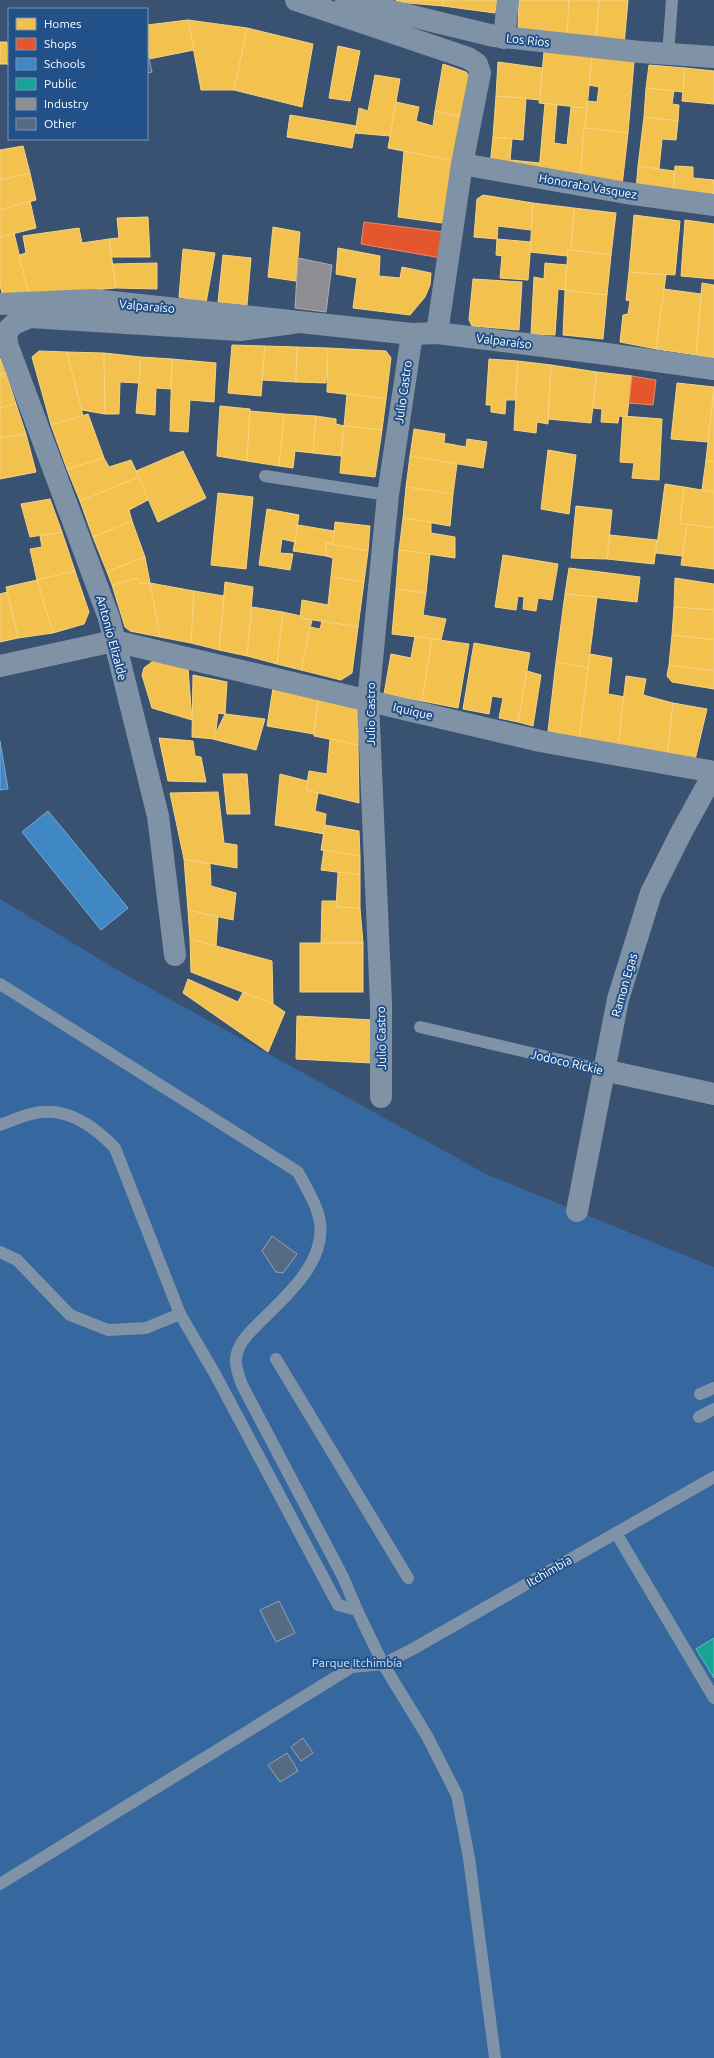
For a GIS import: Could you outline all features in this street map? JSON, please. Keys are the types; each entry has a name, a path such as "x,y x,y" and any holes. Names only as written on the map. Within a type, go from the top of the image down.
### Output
{"street":[{"path":"296,0 468,58 477,64 480,73 462,164 437,333"},
{"name":"Los Rios","path":"346,0 504,38 714,57"},
{"path":"504,38 508,0"},
{"name":"Honorato Vasquez","path":"462,164 626,193 714,205"},
{"name":"Valparaíso","path":"0,304 93,300 194,310 293,323 412,334 437,333 714,369"},
{"name":"Valparaíso","path":"6,332 14,324 30,317 239,330 293,323"},
{"name":"Antonio Elizalde","path":"6,332 7,344 109,618 158,816 175,955"},
{"name":"Julio Castro","path":"381,1097 380,1003 368,701 388,495 412,334"},
{"path":"0,666 114,641"},
{"name":"Iquique","path":"114,641 540,741 714,773"},
{"name":"Ramon Egas","path":"577,1211 603,1070 618,999 651,893 681,833 714,773"},
{"name":"Jodoco Rickie","path":"603,1070 714,1094"}],"lane":[{"path":"668,54 672,0"},
{"path":"265,476 388,495"},
{"path":"0,984 298,1172 314,1203 320,1222 319,1248 301,1277 241,1344 236,1360 236,1369 242,1385 343,1578 382,1664 427,1736 458,1795 469,1858 495,2058"},
{"name":"Jodoco Rickie","path":"420,1027 603,1070"},
{"path":"0,1125 41,1112 62,1112 86,1123 102,1134 114,1148 180,1314 215,1374 338,1605 357,1610"},
{"path":"0,1252 17,1260 70,1316 108,1330 146,1328 180,1314"},
{"path":"276,1359 408,1578"},
{"path":"700,1394 714,1388"},
{"path":"699,1417 714,1409"},
{"name":"Itchimbia","path":"382,1664 411,1650 714,1477"},
{"path":"616,1533 714,1698"},
{"path":"0,1884 352,1667 382,1664"}],"green space":[{"name":"Parque Itchimbía","path":"0,899 126,975 486,1174 714,1267 714,2058 0,2058"}],"building: Homes":[{"path":"396,0 443,0 443,6 396,2"},
{"path":"443,0 497,0 495,13 443,6"},
{"path":"519,0 569,0 567,37 526,32 518,27"},
{"path":"569,0 599,0 596,41 567,37"},
{"path":"599,0 628,0 624,45 596,41"},
{"path":"188,20 247,28 234,90 201,90"},
{"path":"188,20 194,50 149,59 148,25"},
{"path":"247,28 313,44 302,107 234,90"},
{"path":"0,42 7,42 8,64 0,64"},
{"path":"338,46 360,51 350,101 329,98"},
{"path":"544,52 592,57 587,108 539,103"},
{"path":"592,57 634,62 628,133 584,128 587,101 597,102 599,87 589,85"},
{"path":"498,62 542,68 540,100 496,96"},
{"path":"443,64 466,72 474,83 466,118 435,111"},
{"path":"649,65 685,68 683,92 646,88"},
{"path":"685,68 714,71 714,104 682,101"},
{"path":"375,75 400,79 390,136 355,133 359,108 368,111"},
{"path":"646,88 674,91 672,104 679,105 678,121 644,117"},
{"path":"496,96 526,98 523,140 493,137"},
{"path":"396,102 419,107 416,121 433,126 435,111 466,118 458,162 388,148"},
{"path":"545,103 557,105 554,143 567,145 571,107 587,108 580,179 539,171"},
{"path":"290,115 356,126 352,148 287,137"},
{"path":"644,117 678,121 676,140 662,139 659,169 638,166"},
{"path":"584,128 628,133 622,186 580,179"},
{"path":"493,137 512,139 510,160 540,163 539,171 490,165"},
{"path":"23,146 30,173 0,180 0,150"},
{"path":"404,151 458,162 449,224 398,217"},
{"path":"638,166 674,171 673,195 636,190"},
{"path":"675,166 693,167 693,178 714,180 714,199 673,195"},
{"path":"30,173 36,200 0,210 0,180"},
{"path":"483,195 533,203 531,230 498,226 497,239 474,237 477,199"},
{"path":"30,201 36,228 0,237 0,210"},
{"path":"533,203 574,208 571,250 568,250 567,256 530,252"},
{"path":"574,208 616,213 611,255 571,250"},
{"path":"634,215 680,221 675,275 629,272"},
{"path":"148,217 150,257 112,257 109,239 119,238 117,218"},
{"path":"685,220 714,224 714,279 681,276"},
{"path":"273,227 300,232 296,281 268,277"},
{"path":"79,228 82,243 109,239 116,288 28,295 19,255 26,253 23,236"},
{"path":"14,233 30,300 5,303 0,286 0,237"},
{"path":"497,239 531,242 528,280 500,278 502,256 496,255"},
{"path":"338,248 380,256 379,276 400,278 402,267 431,273 430,285 425,297 410,315 353,308 357,278 336,274"},
{"path":"183,249 215,253 206,303 179,297"},
{"path":"568,250 611,255 607,295 565,290"},
{"path":"223,255 251,258 247,305 218,302"},
{"path":"157,263 157,289 116,288 113,264"},
{"path":"545,263 567,265 565,290 558,289 555,335 531,334 534,277 544,279"},
{"path":"629,272 666,275 656,349 620,342 623,315 628,314 630,301 626,300"},
{"path":"473,279 522,282 519,330 472,326 469,320"},
{"path":"702,283 714,285 714,358 696,355"},
{"path":"664,289 701,294 696,355 656,349"},
{"path":"565,290 607,295 603,339 563,335"},
{"path":"232,345 265,346 261,396 228,393"},
{"path":"265,346 297,347 296,382 262,380"},
{"path":"297,347 328,348 326,383 296,382"},
{"path":"328,348 386,351 391,358 386,399 327,392"},
{"path":"39,351 67,352 83,416 51,425 32,357"},
{"path":"67,352 104,353 105,414 82,410"},
{"path":"104,353 141,357 139,383 120,382 119,414 105,414"},
{"path":"141,357 172,359 171,389 156,388 155,415 136,413"},
{"path":"0,358 6,373 0,374"},
{"path":"172,359 216,363 214,402 190,400 188,432 170,431"},
{"path":"489,359 518,361 515,400 506,400 505,414 491,412 491,405 486,405"},
{"path":"518,361 551,365 548,424 537,422 536,433 514,430"},
{"path":"551,365 597,372 591,423 548,419"},
{"path":"597,372 632,376 627,417 619,416 618,423 601,422 602,409 593,408"},
{"path":"6,373 16,404 0,408 0,374"},
{"path":"677,383 714,387 709,442 671,439"},
{"path":"714,387 714,462 706,460"},
{"path":"347,394 386,399 382,430 344,426"},
{"path":"16,404 26,434 0,438 0,408"},
{"path":"220,406 250,409 247,461 217,456"},
{"path":"250,411 284,414 279,466 247,461"},
{"path":"88,414 104,458 67,469 51,425"},
{"path":"284,414 316,416 313,453 295,451 293,468 279,466"},
{"path":"316,416 336,419 336,424 344,426 341,456 313,453"},
{"path":"623,416 662,419 659,480 632,478 634,463 620,462"},
{"path":"344,426 382,430 375,477 340,473"},
{"path":"414,429 445,434 444,443 466,447 467,439 487,442 483,468 410,456"},
{"path":"26,434 36,472 0,479 0,438"},
{"path":"548,450 576,455 569,514 541,509"},
{"path":"183,451 206,498 158,522 136,471"},
{"path":"410,456 457,464 453,494 406,487"},
{"path":"104,458 109,467 131,460 139,477 80,501 67,469"},
{"path":"706,460 714,462 714,492 702,490"},
{"path":"139,477 148,500 129,510 132,521 93,537 80,501"},
{"path":"665,484 684,487 680,523 687,524 682,556 656,553"},
{"path":"406,487 453,494 450,526 403,518"},
{"path":"684,487 714,492 714,528 680,523"},
{"path":"218,493 253,497 246,569 211,565"},
{"path":"50,499 62,532 30,537 21,504"},
{"path":"576,506 612,510 607,559 571,558"},
{"path":"267,509 299,515 295,542 282,539 280,553 293,554 290,570 259,565"},
{"path":"403,518 431,522 431,533 455,537 455,558 399,550"},
{"path":"132,521 145,557 107,572 93,537"},
{"path":"335,522 370,526 368,551 333,545"},
{"path":"687,524 714,528 714,569 681,565"},
{"path":"298,525 334,531 333,545 326,543 326,556 293,551"},
{"path":"62,532 75,571 37,580 30,549 42,547 40,536"},
{"path":"610,535 657,540 654,564 607,559"},
{"path":"326,543 368,551 364,582 331,577 333,558 326,556"},
{"path":"399,550 430,554 426,593 396,589"},
{"path":"503,555 558,564 552,600 538,598 536,611 523,609 524,597 518,596 516,610 495,607"},
{"path":"145,557 150,583 140,584 137,578 112,585 107,572"},
{"path":"569,568 640,577 637,602 565,594"},
{"path":"75,571 89,612 84,624 53,633 37,580"},
{"path":"331,577 364,582 358,627 300,618 302,600 328,605"},
{"path":"137,578 140,584 150,583 160,637 130,631 125,627 112,585"},
{"path":"675,578 714,584 714,610 674,607"},
{"path":"37,580 53,633 18,638 6,587"},
{"path":"225,582 253,587 247,656 219,650"},
{"path":"150,583 194,591 191,643 160,637"},
{"path":"396,589 426,593 423,615 446,619 441,640 392,634"},
{"path":"194,591 224,596 219,650 191,643"},
{"path":"7,592 18,638 0,642 0,594"},
{"path":"565,594 597,597 588,668 556,662"},
{"path":"252,607 283,612 277,664 247,656"},
{"path":"674,607 714,610 714,640 672,635"},
{"path":"283,612 301,616 300,618 312,620 301,670 277,664"},
{"path":"322,621 358,627 352,673 341,680 301,670 310,627 320,629"},
{"path":"672,635 714,640 714,671 669,665"},
{"path":"415,636 432,639 422,701 384,694 391,654 411,658"},
{"path":"432,639 469,644 458,708 422,701"},
{"path":"474,643 530,653 518,722 499,718 503,698 492,696 489,714 463,709"},
{"path":"590,654 612,658 608,694 625,697 618,746 579,738"},
{"path":"153,661 188,668 192,720 152,708 142,675 144,668"},
{"path":"556,662 588,668 579,738 548,731"},
{"path":"669,665 714,671 714,689 672,682 667,676"},
{"path":"527,671 541,675 533,726 518,722"},
{"path":"193,675 227,682 225,714 218,713 215,739 192,737"},
{"path":"626,676 646,679 643,695 673,703 667,758 618,746"},
{"path":"273,688 318,699 314,734 267,726"},
{"path":"318,699 356,707 359,712 358,745 314,736"},
{"path":"673,703 707,709 695,760 667,758"},
{"path":"225,714 265,719 256,750 213,739"},
{"path":"159,738 193,741 195,756 201,757 206,782 168,781"},
{"path":"330,739 358,745 359,803 306,790 309,771 327,774"},
{"path":"223,774 247,774 250,814 227,814"},
{"path":"280,774 307,781 306,790 318,793 315,811 326,814 324,834 275,825"},
{"path":"218,792 224,843 237,845 237,868 184,859 170,793"},
{"path":"325,825 359,831 360,856 321,850"},
{"path":"324,850 360,856 360,875 321,870"},
{"path":"184,859 210,864 211,886 236,893 233,920 188,910"},
{"path":"338,872 360,875 360,908 336,907"},
{"path":"322,901 337,901 336,907 360,908 363,943 321,943"},
{"path":"188,910 218,917 216,946 190,939"},
{"path":"190,939 272,961 273,1004 191,972"},
{"path":"300,943 363,943 363,992 300,992"},
{"path":"188,979 238,1002 243,992 273,1004 285,1012 268,1052 183,993"},
{"path":"297,1016 373,1020 372,1063 296,1059"}],"building: Shops":[{"path":"364,222 444,232 441,258 361,244"},
{"path":"632,376 656,380 653,405 629,403"}],"building: Schools":[{"path":"0,741 8,789 0,790"},
{"path":"48,811 128,908 101,930 22,832"}],"building: Public":[{"path":"714,1638 714,1678 696,1649"}],"building: Industry":[{"path":"298,258 332,265 326,312 295,308"}],"building: Other":[{"path":"148,54 152,72 148,73"},
{"path":"272,1236 297,1254 283,1273 276,1272 262,1251"},
{"path":"279,1601 295,1633 276,1642 260,1610"},
{"path":"303,1738 313,1753 301,1761 291,1747"},
{"path":"287,1753 298,1771 280,1782 268,1765"}]}
